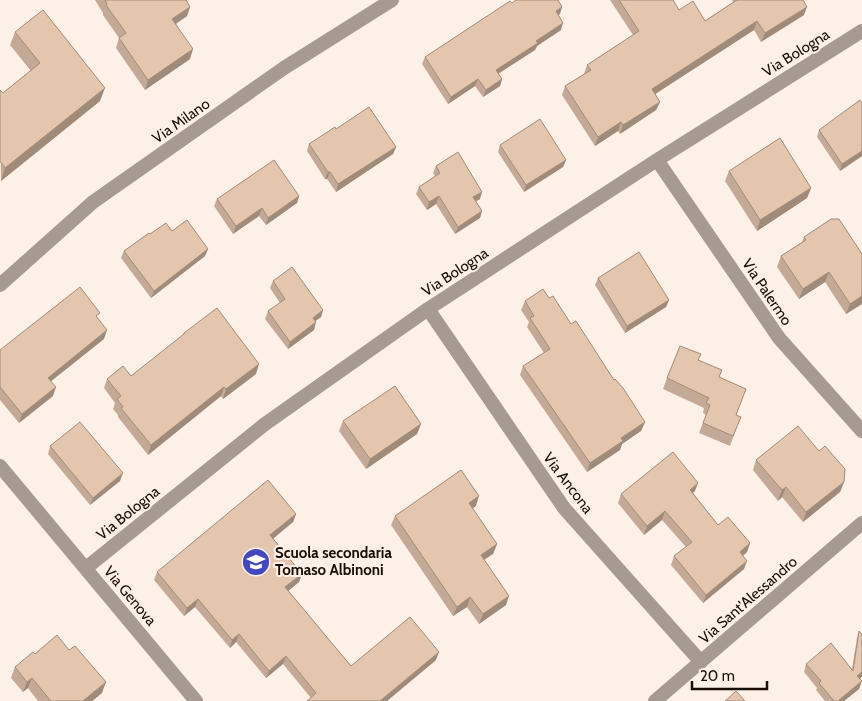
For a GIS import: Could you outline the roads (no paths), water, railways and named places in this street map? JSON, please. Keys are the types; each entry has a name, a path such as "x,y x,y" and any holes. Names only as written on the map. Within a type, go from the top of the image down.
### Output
{"street":[{"name":"Via Milano","path":"0,285 93,202 284,68 392,0"},
{"name":"Via Bologna","path":"86,568 265,424 428,309 657,160 862,31"},
{"name":"Via Palermo","path":"657,160 779,338 862,431"},
{"name":"Via Ancona","path":"428,309 564,508 700,662"},
{"name":"Via Genova","path":"0,466 196,701"},
{"name":"Via Sant'Alessandro","path":"655,701 862,523"}],"place":[{"name":"Scuola secondaria Tomaso Albinoni","path":"256,562"}]}
